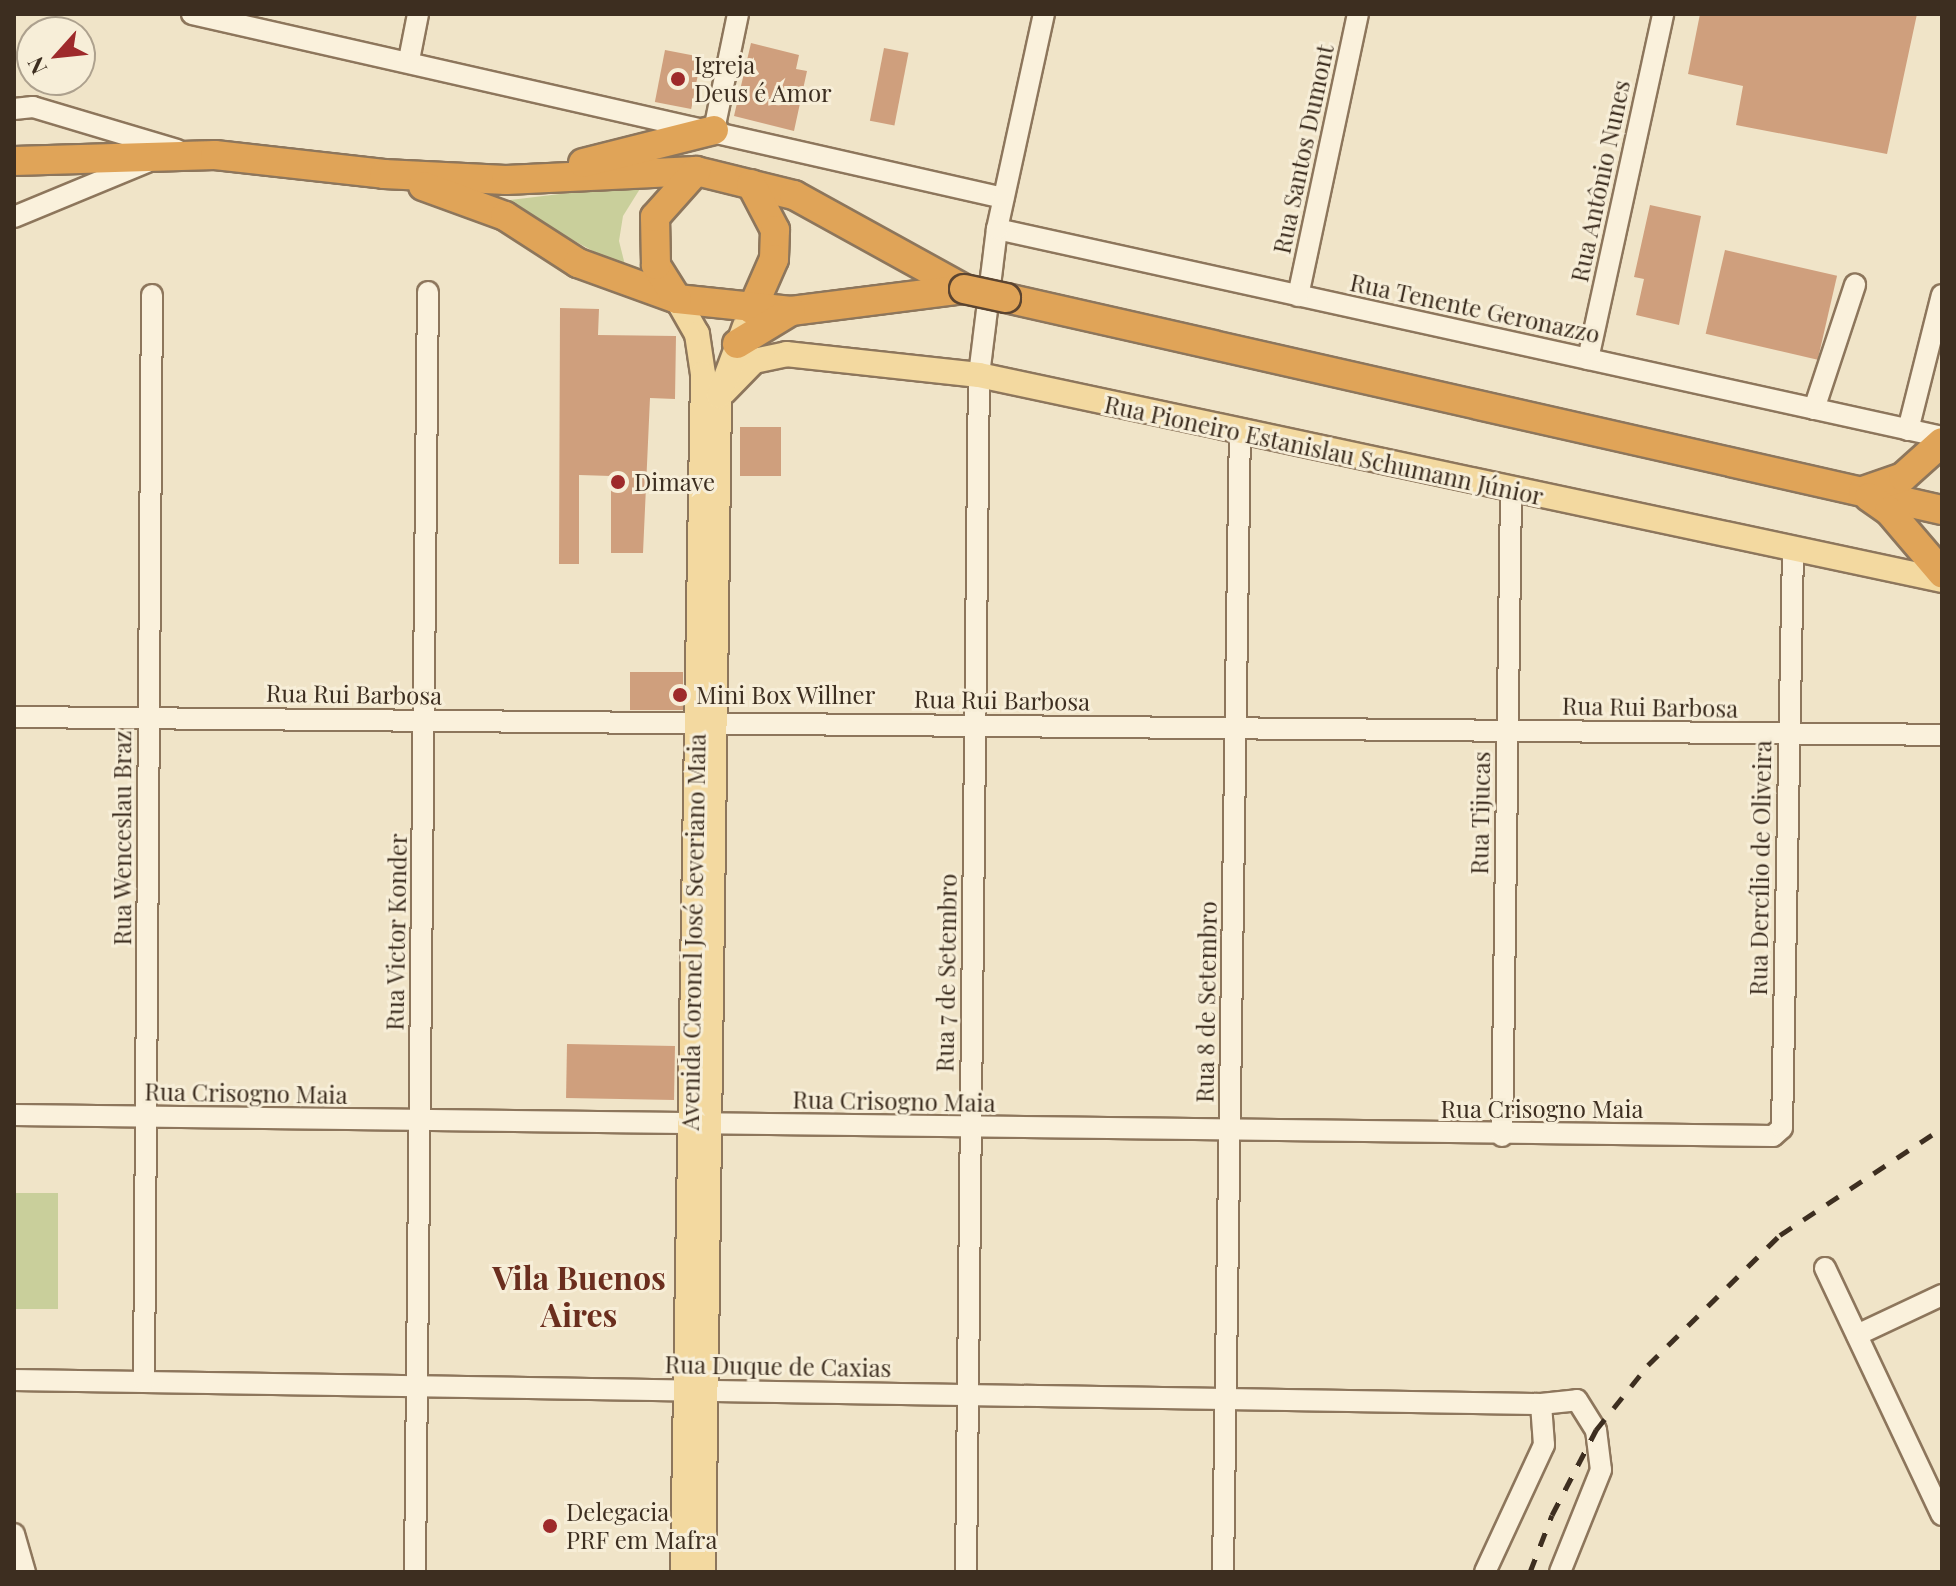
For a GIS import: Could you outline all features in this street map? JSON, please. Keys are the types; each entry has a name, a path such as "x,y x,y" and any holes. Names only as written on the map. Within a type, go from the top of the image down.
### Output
{"highway":[{"path":"506,180 714,130"},
{"path":"14,161 182,154 384,174 506,180 696,171 794,195 964,289 1942,510"},
{"path":"677,299 656,265 655,217 696,171"},
{"path":"384,174 469,200 505,216 578,263 677,299 791,311 964,289"},
{"path":"751,184 775,230 774,259 752,309"},
{"path":"737,344 791,311"},
{"path":"1862,492 1903,477 1942,440"},
{"path":"1862,492 1889,511 1942,573"}],"main road":[{"name":"Avenida Coronel José Severiano Maia","path":"677,299 697,334 703,374 705,723 696,1390 703,1572"},
{"name":"Avenida Coronel José Severiano Maia","path":"705,723 719,396 752,309"},
{"name":"Rua Pioneiro Estanislau Schumann Júnior","path":"719,396 754,361 786,354 979,375 1511,491 1942,580"},
{"name":"Avenida Coronel José Severiano Maia","path":"683,1572 696,1390"}],"street":[{"path":"192,14 409,60 1003,198"},
{"path":"409,60 418,14"},
{"path":"714,130 738,14"},
{"name":"Rua 7 de Setembro","path":"966,1572 979,375 997,229 1044,14"},
{"name":"Rua Santos Dumont","path":"1298,296 1358,14"},
{"name":"Rua Antônio Nunes","path":"1588,359 1663,14"},
{"path":"14,109 33,107 182,154"},
{"path":"14,217 182,154"},
{"name":"Rua Tenente Geronazzo","path":"997,229 1942,440"},
{"path":"1814,409 1855,285"},
{"name":"Rua Victor Konder","path":"415,1572 428,292"},
{"name":"Rua Wenceslau Braz","path":"144,1382 152,295"},
{"path":"1908,430 1942,295"},
{"name":"Rua 8 de Setembro","path":"1223,1572 1240,432"},
{"name":"Rua Tijucas","path":"1502,1136 1511,491"},
{"name":"Rua Dercílio de Oliveira","path":"1773,1136 1782,1128 1793,549"},
{"name":"Rua Rui Barbosa","path":"14,717 1942,735"},
{"name":"Rua Crisogno Maia","path":"14,1115 1502,1136 1773,1136"},
{"path":"1825,1268 1942,1515"},
{"path":"1857,1335 1942,1295"},
{"name":"Rua Duque de Caxias","path":"14,1380 1541,1404 1577,1400 1587,1409 1596,1430 1601,1470 1560,1572"},
{"path":"1485,1572 1544,1445 1541,1404"},
{"path":"14,1534 25,1572"}],"green space":[{"path":"643,184 623,216 619,241 626,269 501,201"},
{"path":"14,1193 58,1193 58,1309 14,1309"}],"building":[{"path":"1700,14 1917,14 1887,154 1736,125 1743,86 1688,74"},
{"path":"751,43 799,55 796,69 807,71 794,131 734,116"},
{"path":"884,48 909,53 894,125 870,121"},
{"name":"Igreja Deus é Amor","path":"665,50 701,57 691,109 655,102"},
{"path":"1650,205 1701,216 1679,325 1636,315 1644,279 1634,277"},
{"path":"1725,250 1837,276 1818,360 1706,334"},
{"path":"560,308 599,309 598,335 676,336 675,399 650,398 643,553 611,553 611,476 579,475 579,564 559,564"},
{"path":"740,427 781,427 781,476 740,476"},
{"path":"630,672 683,672 683,710 630,710"},
{"path":"567,1044 675,1046 674,1100 566,1098"}],"railway":[{"path":"1530,1572 1552,1515 1596,1430 1648,1365 1780,1235 1942,1128"}],"place":[{"name":"Igreja Deus é Amor","path":"678,79"},
{"name":"Dimave","path":"618,482"},
{"name":"Mini Box Willner","path":"680,695"},
{"name":"Delegacia PRF em Mafra","path":"550,1526"}],"district":[{"name":"Vila Buenos Aires","path":"579,1296"}]}
